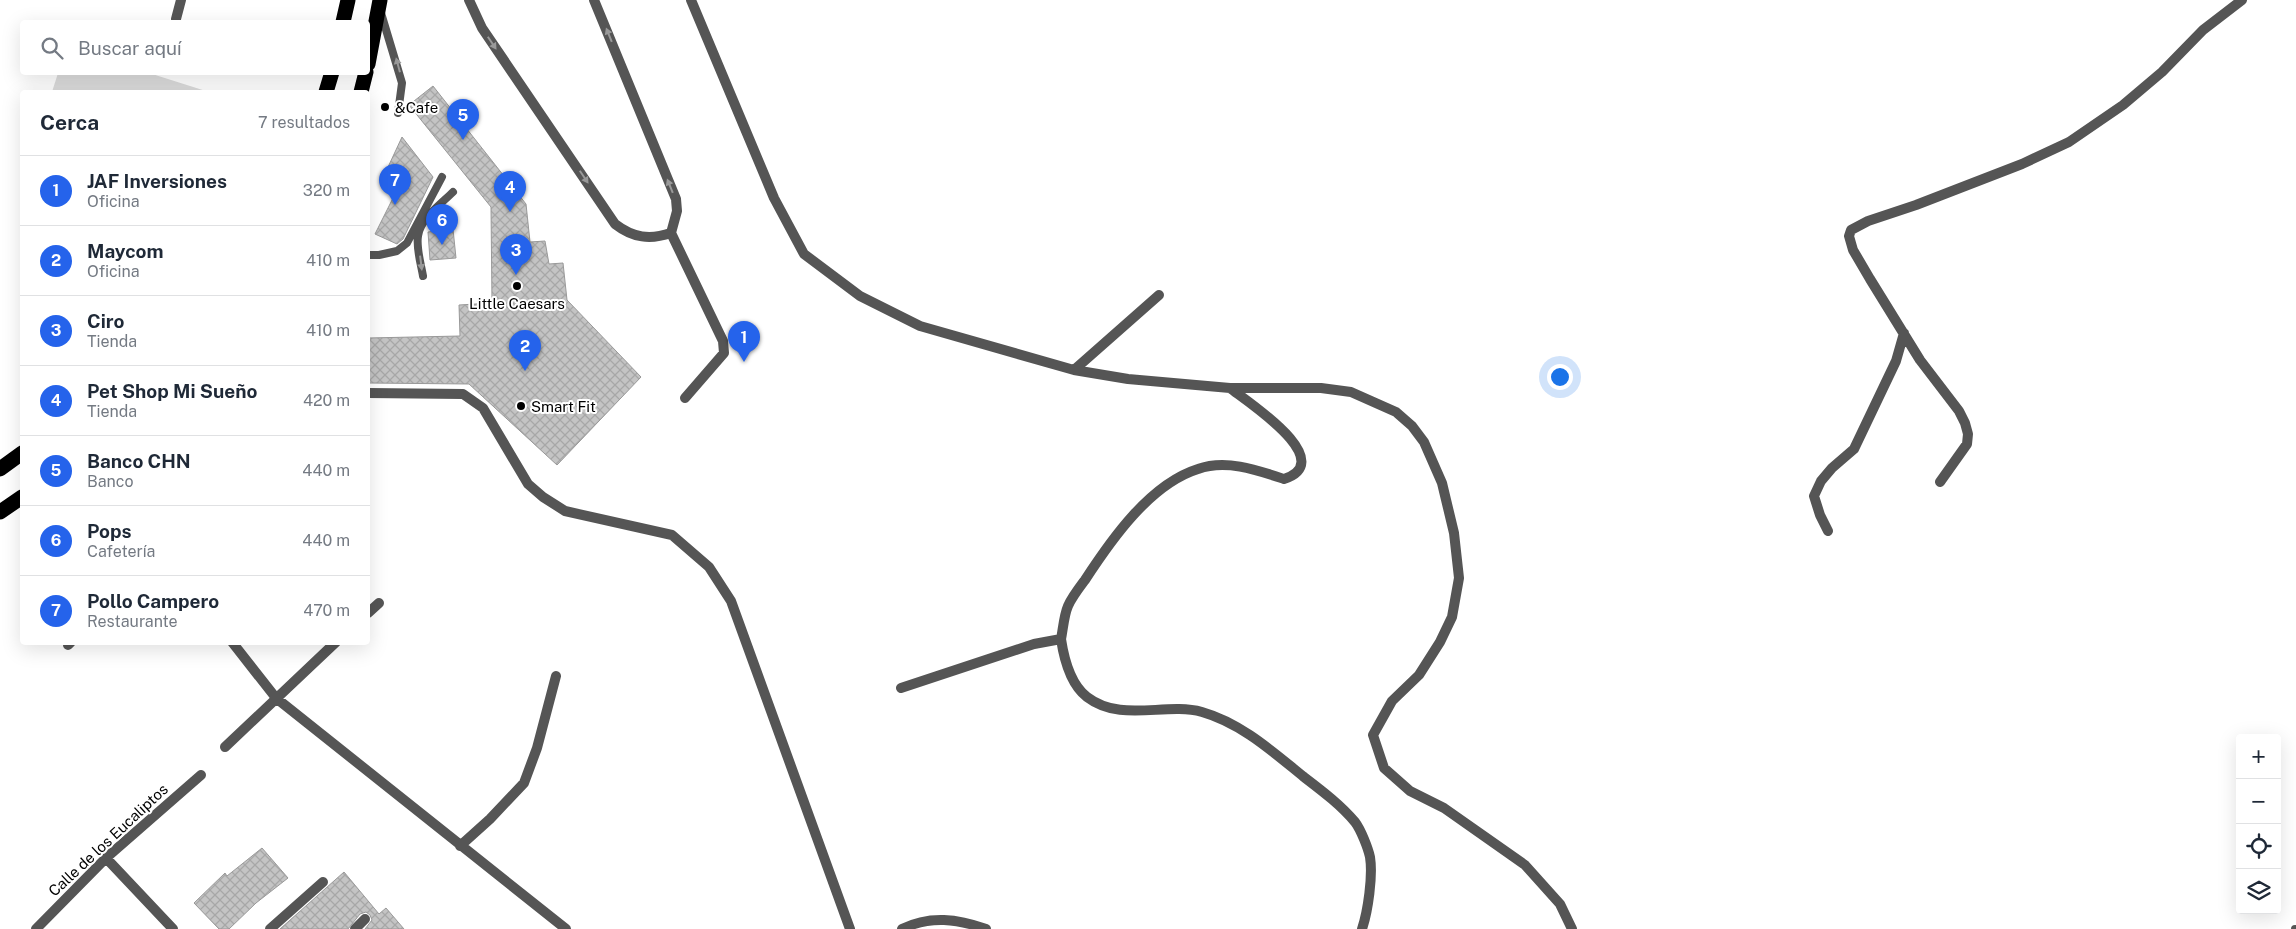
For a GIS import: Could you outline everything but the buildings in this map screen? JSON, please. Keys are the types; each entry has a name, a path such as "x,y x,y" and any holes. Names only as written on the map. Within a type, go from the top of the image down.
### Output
{"highway":[{"path":"343,20 348,0"},
{"path":"370,53 379,3"},
{"path":"327,90 331,75"},
{"path":"362,90 365,75"},
{"path":"0,469 20,454"},
{"path":"0,512 20,497"}],"street":[{"path":"176,19 180,0"},
{"path":"469,0 482,28 616,224 626,232 641,237 657,238 671,233"},
{"path":"594,0 676,199 676,211 671,233 723,341 724,353 685,398"},
{"path":"690,0 774,198 804,254 860,296 920,326 1074,370 1128,379 1230,388 1321,388 1351,392 1396,412 1412,426 1424,442 1442,483 1454,533 1460,578 1452,617 1440,642 1419,675 1392,701 1373,735 1384,768 1410,791 1444,808 1525,865 1560,904 1572,929"},
{"path":"1940,482 1967,444 1968,434 1959,411 1920,360 1853,250 1849,236 1851,230 1868,221 1916,205 2022,164 2069,142 2123,105 2162,72 2203,30 2242,0"},
{"path":"1074,370 1159,295"},
{"path":"1828,531 1814,496 1821,481 1832,468 1854,449 1896,361 1904,333"},
{"path":"1230,388 1289,435 1302,457 1302,466 1291,476 1284,479 1261,472 1219,465 1198,468 1174,479 1151,498 1097,562 1068,607 1061,639 1064,660 1074,680 1087,696 1107,707 1125,711 1200,711 1222,719 1254,739 1324,792 1356,823 1370,857 1369,890 1362,929"},
{"path":"370,393 463,394 483,408 528,484 543,497 565,512 672,535 709,567 731,601 850,929"},
{"path":"370,611 379,603"},
{"path":"901,688 1034,644 1061,639"},
{"path":"234,645 276,698 566,929"},
{"path":"225,747 333,645"},
{"path":"460,846 490,819 524,783 537,748 556,676"},
{"name":"Calle de los Eucaliptos","path":"36,929 106,858 201,775"},
{"path":"106,858 172,929"},
{"path":"270,929 323,882"},
{"path":"355,929 365,919"},
{"path":"902,929 909,925 938,919 965,922 986,929"}],"lane":[{"path":"379,3 402,83 398,113"},
{"path":"370,254 379,255 397,251 407,243 442,177"},
{"path":"422,276 418,236 430,215 453,192"}],"shaded area":[{"path":"57,75 155,75 203,90 53,90"}],"place":[{"name":"&Cafe","path":"385,107"},
{"name":"Banco CHN","path":"463,140"},
{"name":"Pollo Campero","path":"395,205"},
{"name":"Pet Shop Mi Sueño","path":"510,212"},
{"name":"Pops","path":"442,245"},
{"name":"Ciro","path":"516,275"},
{"name":"Little Caesars","path":"517,286"},
{"name":"JAF Inversiones","path":"744,362"},
{"name":"Maycom","path":"525,371"},
{"name":"Smart Fit","path":"521,406"}]}
